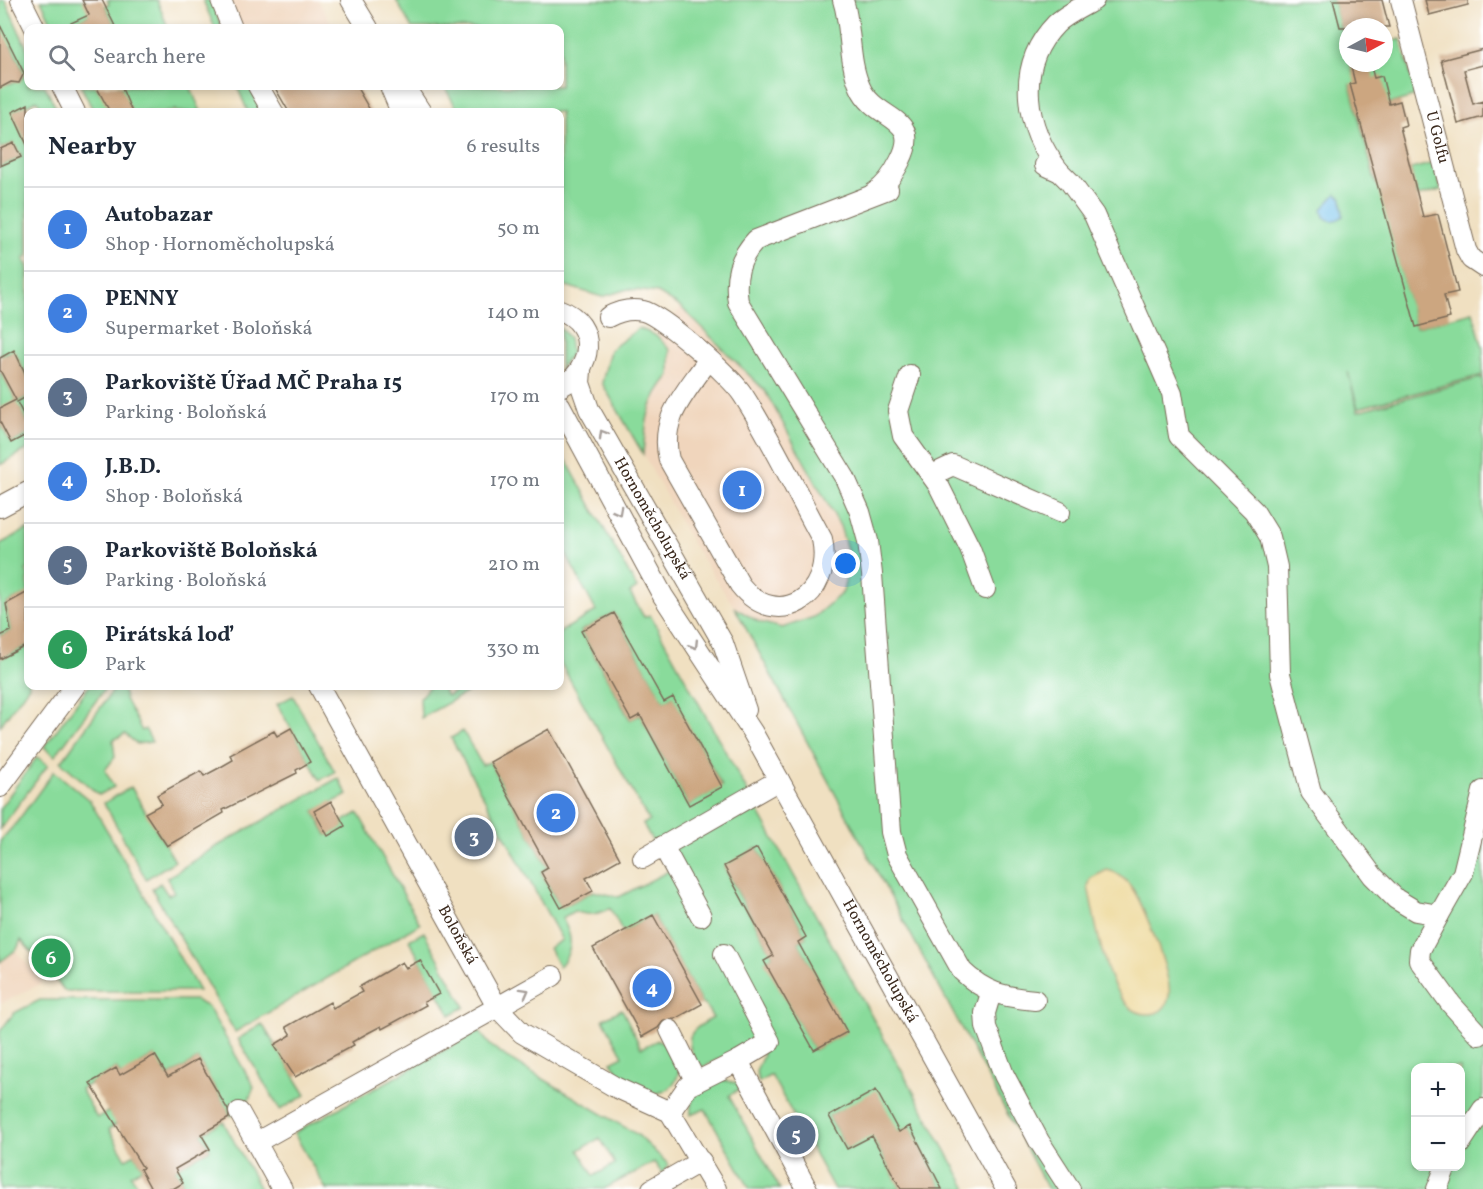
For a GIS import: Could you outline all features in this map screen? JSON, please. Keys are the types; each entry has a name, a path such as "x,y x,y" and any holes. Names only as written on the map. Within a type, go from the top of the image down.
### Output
{"street":[{"path":"21,0 33,24"},
{"path":"221,0 230,24"},
{"path":"351,0 364,24"},
{"path":"843,0 859,85 871,104 901,124 907,133 906,150 895,170 883,186 869,196"},
{"path":"1062,0 1056,24 1035,55 1028,98 1036,135 1052,168 1081,195 1105,238 1172,393 1179,436 1254,511 1270,537 1277,567 1280,674 1311,792 1373,876 1396,899 1416,911 1438,915"},
{"path":"1056,24 1094,0"},
{"name":"U Golfu","path":"1401,0 1466,250 1471,259 1483,267"},
{"path":"64,90 73,108"},
{"path":"260,90 271,108"},
{"path":"392,90 399,108"},
{"path":"407,90 418,108"},
{"path":"888,189 756,240 748,248 738,268 736,291 743,312 845,478 865,531 872,574 891,832 897,855 962,971 977,985 991,993 1035,1000"},
{"path":"608,317 632,309 653,314 708,360 742,393 822,539 826,555 817,587 806,598 793,603 777,606 749,597 669,460 666,445 667,426 708,360"},
{"name":"Hornoměcholupská","path":"564,312 576,320 583,330 587,344 580,383 589,408 723,642 753,733"},
{"path":"564,385 571,382 581,371"},
{"path":"910,375 900,405 899,424 903,436 932,475 969,548 985,589"},
{"name":"Hornoměcholupská","path":"564,412 663,596 753,733 1006,1189"},
{"path":"932,475 947,466 961,468 1060,513"},
{"path":"0,507 24,494"},
{"path":"0,787 72,690"},
{"name":"Boloňská","path":"321,690 497,1007 522,1033 615,1087 670,1112"},
{"path":"643,858 779,780"},
{"path":"1479,1035 1445,996 1419,960 1420,950 1433,931 1438,915 1463,873 1483,791"},
{"path":"663,846 701,916"},
{"path":"716,1189 670,1112 688,1086 770,1042 724,954"},
{"path":"257,1142 553,976"},
{"path":"991,993 985,1014 986,1027 1004,1076 1039,1141 1070,1189"},
{"path":"670,1030 696,1082"},
{"path":"738,1061 807,1189"},
{"path":"1465,1138 1483,1109"},
{"path":"239,1112 282,1189"},
{"path":"652,1189 701,1161"},
{"path":"1437,1189 1444,1171"}],"shaded area":[{"path":"203,0 318,0 332,24 213,24"},
{"path":"681,307 765,391 840,526 851,559 843,592 814,617 782,628 759,622 735,608 693,545 643,454 646,414 658,389 670,375 670,350 657,336"},
{"path":"0,931 42,983 0,1004"}],"green space":[{"path":"0,0 5,0 24,42 24,73 11,46 0,51"},
{"path":"41,0 87,0 89,15 71,24 52,24"},
{"path":"107,0 157,0 166,24 114,24 105,6 109,4"},
{"path":"203,0 211,0 220,24 213,24"},
{"path":"396,0 1333,0 1339,22 1339,72 1352,72 1353,74 1393,72 1393,41 1401,39 1416,96 1389,104 1350,85 1376,184 1412,175 1411,169 1434,163 1441,190 1418,196 1416,188 1382,197 1416,327 1473,312 1483,348 1483,375 1358,408 1348,372 1358,411 1483,377 1483,1189 1048,1189 735,608 759,622 782,628 814,617 843,592 850,559 840,526 765,391 681,307 658,293 628,289 602,297 564,285 564,108 457,108 446,90 564,90 564,24 410,24"},
{"path":"24,76 24,90 47,90 56,108 41,108 37,100 13,112 24,135 24,371 14,351 0,355 0,160 3,165 21,157 14,143 0,149 0,85 18,82"},
{"path":"83,90 98,90 101,94 110,90 192,90 199,108 130,108 125,98 107,108 92,108"},
{"path":"239,90 251,90 262,108 246,108"},
{"path":"639,328 657,336 670,350 670,375 652,403 645,431 643,454 602,383 610,350"},
{"path":"564,332 569,338 571,353 564,363"},
{"path":"0,370 17,402 24,398 24,416 20,408 0,408"},
{"path":"0,422 11,443 24,436 24,451 0,465"},
{"path":"564,456 637,588 630,593 644,617 650,615 967,1189 942,1189 910,1127 899,1132 842,1109 829,1116 847,1149 874,1131 877,1145 901,1189 834,1189 771,1075 759,1082 756,1072 763,1055 754,1040 704,1067 697,1065 690,1048 690,1036 698,1027 713,1018 704,1003 702,1004 653,915 623,932 610,908 592,914 574,911 562,918 570,937 570,943 567,955 559,967 549,948 562,940 451,738 463,731 482,765 490,762 548,868 541,872 561,908 593,891 619,897 669,871 643,824 649,821 564,669 564,630 596,611 564,551","holes":["614,613 664,702 672,697 722,786 689,805 640,715 630,720 581,631","757,848 806,937 798,942 846,1032 814,1050 765,961 773,956 724,867"]},
{"path":"24,531 24,608 22,596 6,604 11,631 0,636 0,544"},
{"path":"24,647 24,690 26,690 0,726 0,659"},
{"path":"86,690 104,690 55,756 44,747"},
{"path":"113,690 123,690 125,699 142,731 145,729 152,742 137,744 125,734 113,740 115,757 105,770 114,787 99,795 61,762"},
{"path":"426,690 443,690 447,696 458,690 471,690 421,718 420,697"},
{"path":"293,696 335,772 320,780 277,704"},
{"path":"37,757 48,765 0,829 0,808"},
{"path":"54,771 90,801 199,991 65,991 21,940 17,949 0,962 0,841 17,822"},
{"path":"338,778 348,795 314,811 327,835 344,826 342,822 358,813 420,924 235,1032 152,889 160,883 168,895 174,892 167,878 207,852"},
{"path":"131,787 175,861 146,879 104,803"},
{"path":"424,932 465,1007 450,1015 409,940"},
{"path":"40,1000 195,1000 208,1007 254,1087 246,1107 231,1116 198,1059 168,1077 164,1069 161,1070 155,1055 141,1063 145,1070 125,1082 116,1068 81,1089 97,1118 109,1111 117,1124 109,1129 126,1159 135,1154 143,1168 131,1175 139,1189 0,1189 0,1031 14,1013"},
{"path":"622,1009 641,1048 658,1040 665,1043 679,1068 676,1080 668,1089 660,1093 643,1091 628,1082 611,1062 623,1056 603,1019"},
{"path":"262,1024 306,1095 280,1110 238,1039"},
{"path":"479,1031 490,1045 508,1058 638,1135 669,1165 662,1173 654,1162 604,1189 326,1189 294,1133","holes":["600,1138 615,1164 594,1176 579,1150"]},
{"path":"722,1080 737,1083 742,1087 729,1096 780,1189 750,1189 705,1109 691,1115 692,1101 695,1096 703,1089"},
{"path":"223,1121 260,1189 173,1189 183,1183 175,1169 210,1149 201,1134"}],"sand":[{"path":"1107,870 1115,872 1127,881 1137,896 1162,958 1169,996 1165,1006 1156,1013 1139,1013 1125,1003 1106,966 1088,887 1091,878"}],"water":[{"path":"1336,194 1342,198 1343,216 1336,220 1329,220 1324,217 1322,209"}],"building":[{"path":"82,0 102,0 114,24 69,24 89,15"},
{"path":"1333,0 1382,0 1387,18 1339,18 1339,23"},
{"path":"1425,0 1468,0 1468,5 1429,15"},
{"path":"0,25 24,73 19,83 11,82 0,88"},
{"path":"1483,49 1483,65 1464,70 1473,104 1483,101 1483,117 1458,124 1441,60"},
{"path":"1352,72 1372,72 1374,78 1382,76 1389,104 1400,101 1406,125 1400,127 1423,217 1438,214 1458,292 1444,295 1450,318 1416,327 1350,84 1355,83"},
{"path":"98,90 123,90 130,108 108,108"},
{"path":"276,90 358,90 369,108 287,108"},
{"path":"28,104 28,108 24,108 24,138 12,112"},
{"path":"14,143 21,157 0,166 0,149"},
{"path":"14,350 24,371 24,398 17,402 24,416 24,436 11,443 0,422 0,408 16,400 0,370 0,358"},
{"path":"24,594 24,647 0,659 0,636 11,631 6,604"},
{"path":"614,613 664,702 673,697 722,787 689,805 640,715 631,720 581,631"},
{"path":"291,728 310,762 296,770 297,773 223,810 224,813 167,846 145,813 162,804 157,795 201,771 204,776 219,768 233,760 230,755 274,731 277,736"},
{"path":"549,729 620,859 586,878 593,891 561,908 541,872 548,868 490,762"},
{"path":"331,801 345,826 328,836 314,811"},
{"path":"757,848 806,937 798,942 847,1032 814,1050 764,961 773,956 724,866"},
{"path":"653,915 702,1004 675,1019 664,1020 658,1028 642,1037 593,948"},
{"path":"420,960 439,994 424,1002 426,1005 382,1029 381,1026 366,1034 352,1042 354,1045 295,1077 274,1045 291,1035 286,1027 330,1002 333,1008 362,992 359,987 402,962 406,968"},
{"path":"155,1055 168,1077 198,1059 228,1110 229,1118 201,1134 210,1149 175,1169 183,1183 173,1189 151,1189 140,1169 143,1168 90,1083 116,1068 120,1075"},
{"path":"876,1090 899,1132 910,1126 942,1189 901,1189 872,1136 847,1149 829,1116"}],"place":[{"name":"Autobazar","path":"742,490"},
{"name":"PENNY","path":"556,813"},
{"name":"Parkoviště Úřad MČ Praha 15","path":"474,837"},
{"name":"Pirátská loď","path":"51,958"},
{"name":"J.B.D.","path":"652,988"},
{"name":"Parkoviště Boloňská","path":"796,1135"}]}
